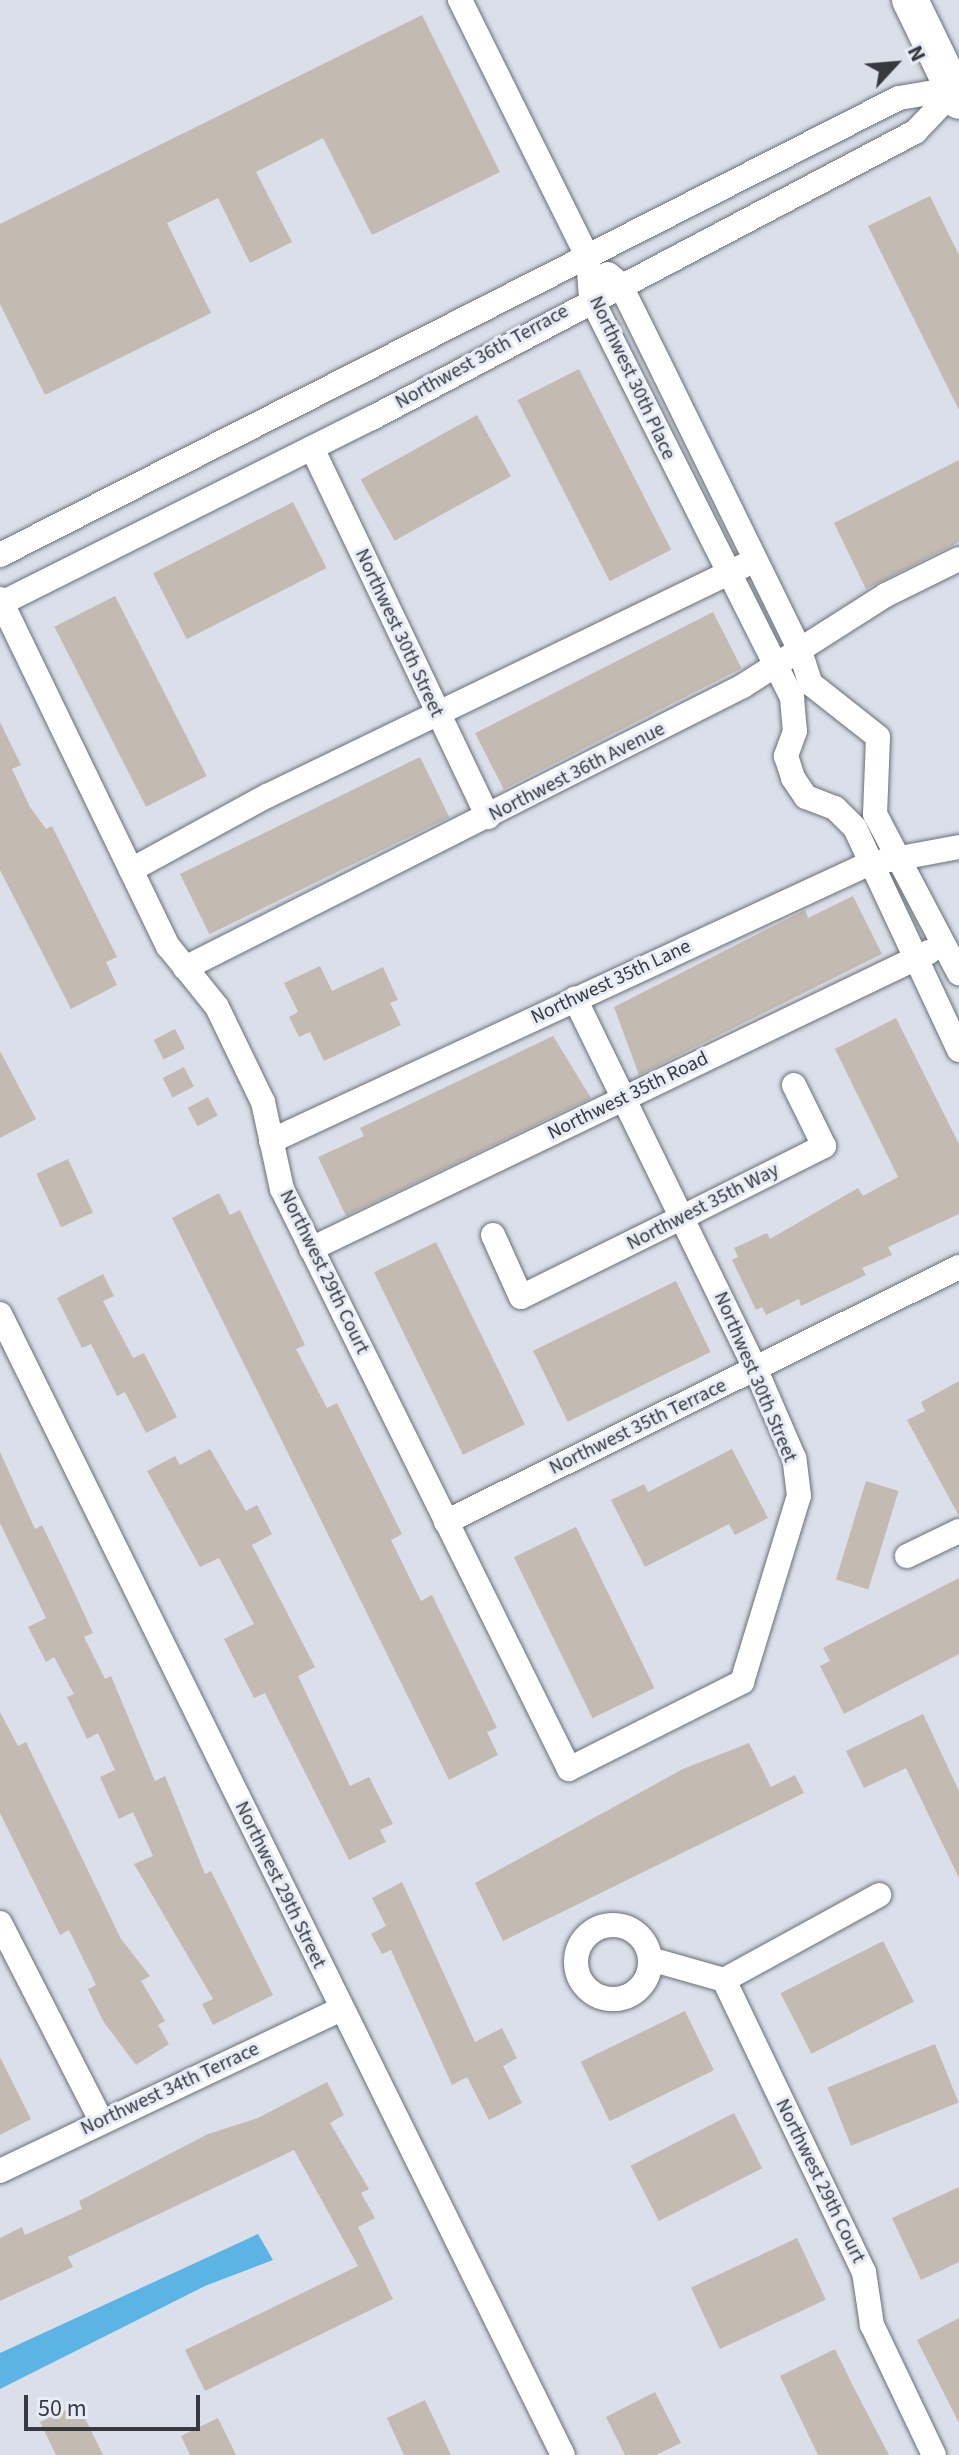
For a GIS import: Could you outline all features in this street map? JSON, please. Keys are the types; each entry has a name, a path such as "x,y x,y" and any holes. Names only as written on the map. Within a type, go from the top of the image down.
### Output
{"main road":[{"path":"910,0 957,93"}],"street":[{"path":"460,0 588,258"},
{"name":"Northwest 36th Terrace","path":"0,555 899,98 957,93"},
{"name":"Northwest 36th Terrace","path":"1,601 312,448 591,298 915,132 957,93"},
{"name":"Northwest 30th Place","path":"588,258 620,284 799,648 811,684 825,700 868,724 878,737 875,814 903,859 959,973"},
{"name":"Northwest 30th Place","path":"588,258 591,298 792,698 795,731 786,756 793,778 806,797 835,808 855,828 868,864 959,1050"},
{"name":"Northwest 30th Street","path":"312,448 437,717 488,817"},
{"name":"Northwest 36th Avenue","path":"185,968 488,817 775,664 959,559"},
{"path":"131,870 267,796 437,717 756,560"},
{"name":"Northwest 29th Court","path":"1,601 168,946 217,1007 263,1102 282,1189 569,1769"},
{"name":"Northwest 35th Lane","path":"271,1141 868,864 959,847"},
{"name":"Northwest 35th Road","path":"311,1249 624,1095 916,961 944,943"},
{"name":"Northwest 30th Street","path":"569,1769 742,1682 799,1496 794,1458 755,1368 575,999"},
{"name":"Northwest 35th Way","path":"493,1235 521,1297 683,1217 824,1146 794,1085"},
{"name":"Northwest 35th Terrace","path":"446,1522 959,1267"},
{"name":"Northwest 29th Street","path":"0,1314 563,2455"},
{"path":"907,1556 959,1531"},
{"path":"650,1959 724,1980 879,1895"},
{"path":"0,1923 101,2120"},
{"name":"Northwest 29th Court","path":"724,1980 864,2272 872,2325 934,2455"},
{"name":"Northwest 34th Terrace","path":"0,2171 101,2120 341,2009"}],"water":[{"path":"258,2234 273,2260 205,2286 0,2389 0,2353"}],"building":[{"path":"422,15 500,172 372,235 323,138 256,172 292,242 250,263 218,198 167,223 211,313 45,395 0,304 0,224"},
{"path":"930,196 959,255 959,410 868,226"},
{"path":"579,369 671,550 610,581 518,400"},
{"path":"477,415 511,476 395,541 361,479"},
{"path":"959,460 959,542 866,589 834,523"},
{"path":"293,502 327,568 187,639 153,573"},
{"path":"115,596 207,776 146,807 54,627"},
{"path":"713,612 742,668 504,789 475,733"},
{"path":"0,722 21,765 12,769 30,807 46,829 52,826 117,957 106,962 117,985 71,1009 0,870"},
{"path":"420,757 449,817 209,934 180,874"},
{"path":"853,896 882,954 639,1075 614,1007 805,910 808,918"},
{"path":"320,966 332,991 383,967 398,1000 390,1003 401,1025 324,1061 310,1032 299,1037 289,1017 298,1012 284,983"},
{"path":"896,1018 959,1144 959,1214 888,1247 892,1255 862,1268 866,1275 801,1306 799,1299 766,1315 762,1307 756,1310 732,1260 738,1257 734,1248 767,1233 770,1239 858,1188 863,1196 898,1177 835,1049"},
{"path":"175,1029 185,1049 164,1059 154,1040"},
{"path":"553,1036 591,1098 346,1216 318,1157 364,1136 360,1128"},
{"path":"0,1051 36,1119 0,1138"},
{"path":"184,1067 194,1087 173,1097 163,1078"},
{"path":"208,1097 218,1116 198,1126 188,1108"},
{"path":"68,1159 93,1212 61,1227 36,1174"},
{"path":"219,1193 230,1215 240,1210 305,1345 296,1349 327,1408 337,1403 402,1534 391,1540 421,1601 432,1595 497,1728 487,1732 498,1755 449,1780 172,1218"},
{"path":"436,1242 525,1424 463,1455 374,1272"},
{"path":"103,1274 114,1296 103,1301 133,1358 144,1353 177,1417 146,1433 125,1392 117,1396 91,1344 82,1348 57,1298"},
{"path":"676,1281 711,1352 568,1422 533,1351"},
{"path":"959,1381 959,1516 907,1420 925,1411 921,1402"},
{"path":"210,1449 246,1511 257,1505 272,1534 252,1545 315,1667 298,1676 350,1786 369,1777 393,1824 380,1830 386,1842 349,1860 265,1693 254,1698 224,1639 254,1624 219,1558 200,1567 147,1471 175,1456 180,1465"},
{"path":"732,1449 768,1518 735,1535 729,1524 645,1567 611,1500 644,1484 648,1492"},
{"path":"0,1452 35,1529 42,1525 67,1577 93,1633 84,1637 105,1679 111,1676 155,1781 165,1776 205,1874 211,1871 273,1995 213,2025 202,2004 213,1999 134,1864 153,1856 133,1812 119,1819 100,1777 115,1770 98,1733 87,1739 67,1697 74,1694 54,1657 46,1662 28,1627 46,1618 0,1523"},
{"path":"866,1481 899,1491 868,1589 836,1579"},
{"path":"576,1527 654,1688 592,1718 514,1557"},
{"path":"959,1578 959,1654 844,1714 820,1666 830,1661 823,1648"},
{"path":"0,1712 18,1746 26,1742 121,1939 150,1976 141,1981 165,2021 158,2025 169,2044 136,2065 103,2021 88,1989 96,1985 69,1930 60,1935 0,1813"},
{"path":"923,1714 959,1791 959,1878 906,1768 864,1788 846,1751"},
{"path":"749,1743 771,1787 795,1775 804,1793 503,1941 475,1883 683,1769"},
{"path":"402,1882 475,2042 502,2028 517,2058 503,2066 522,2103 489,2120 467,2077 452,2085 391,1950 382,1954 371,1934 386,1926 372,1898"},
{"path":"883,1941 914,2002 811,2054 781,1993"},
{"path":"685,2011 714,2070 610,2121 581,2062"},
{"path":"935,2044 959,2102 851,2146 827,2087"},
{"path":"0,2057 31,2119 0,2135"},
{"path":"327,2082 344,2115 330,2123 369,2189 361,2193 375,2218 358,2227 393,2299 205,2391 185,2350 358,2266 294,2150 68,2257 73,2267 0,2301 0,2238 22,2227 25,2235 82,2209 79,2201 208,2134 258,2118"},
{"path":"734,2113 762,2168 659,2221 631,2166"},
{"path":"959,2187 959,2262 921,2280 892,2218"},
{"path":"797,2238 826,2300 720,2349 691,2287"},
{"path":"959,2318 959,2423 917,2340"},
{"path":"835,2349 889,2455 818,2455 780,2376"},
{"path":"655,2392 681,2443 656,2455 625,2455 606,2417"},
{"path":"425,2400 451,2455 404,2455 387,2418"},
{"path":"78,2404 103,2455 56,2455 40,2422"},
{"path":"218,2418 236,2455 190,2455 181,2436"}]}
